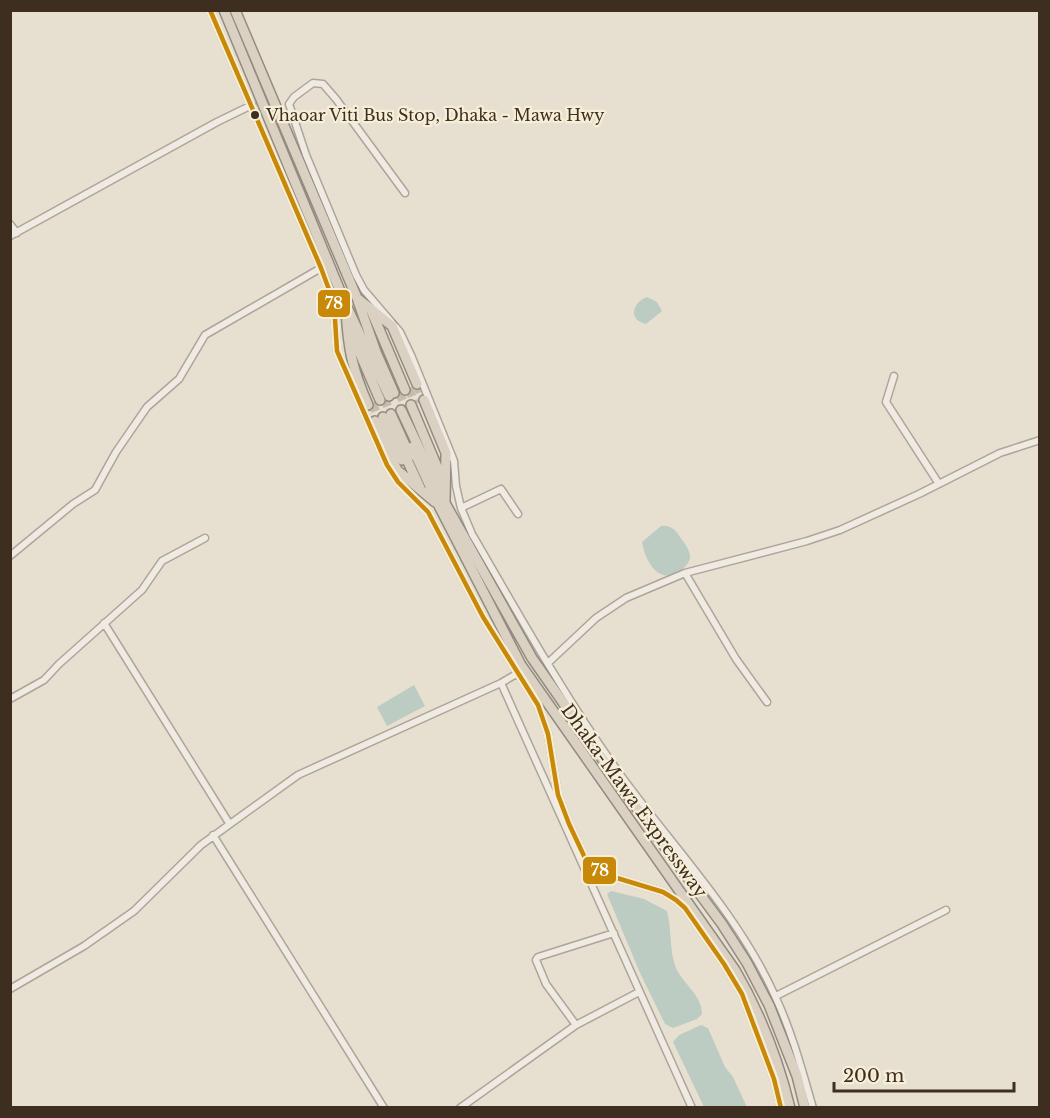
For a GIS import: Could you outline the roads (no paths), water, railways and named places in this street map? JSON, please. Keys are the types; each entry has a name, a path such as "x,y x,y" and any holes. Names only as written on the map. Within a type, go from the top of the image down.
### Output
{"highway":[{"path":"224,10 345,303 392,395"},
{"path":"235,10 370,308 392,395"},
{"path":"345,303 348,345 357,381 392,395"},
{"path":"370,308 376,352 392,395"},
{"path":"370,308 392,395"},
{"path":"347,324 392,395"},
{"path":"347,324 392,395"},
{"name":"Dhaka-Mawa Expressway","path":"399,411 446,469 444,497"},
{"name":"Dhaka-Mawa Expressway","path":"399,411 407,479 424,493 444,497"},
{"name":"Dhaka-Mawa Expressway","path":"399,411 424,493"},
{"name":"Dhaka-Mawa Expressway","path":"399,411 532,658 639,812 722,924 747,963 769,1005 793,1066 805,1107"},
{"name":"Dhaka-Mawa Expressway","path":"399,411 444,497 521,665 735,970 757,1009 784,1082 790,1107"}],"street":[{"path":"210,10 321,268 334,303 337,351 387,465 398,482 428,512 483,617 529,688 543,717 548,734 558,795 585,858 607,875 663,892 685,908 742,994 774,1079 781,1107"},
{"path":"405,193 323,84 313,83 294,97 289,104 306,155 356,275 364,290 400,332 445,436 454,461 461,508 472,534 594,738 738,931 776,996 797,1051 813,1107"},
{"path":"10,224 14,234 252,105"},
{"path":"10,556 73,504 95,490 147,406 179,379 205,335 321,268"},
{"path":"894,376 886,402 939,484"},
{"path":"549,662 596,618 626,598 685,573 840,530 1000,453 1040,440"},
{"path":"461,508 501,489 518,514"},
{"path":"10,699 45,680 59,664 142,590 162,561 205,538"},
{"path":"685,573 736,659 766,702"},
{"path":"104,623 229,823"},
{"path":"10,989 92,940 134,911 213,835 298,775 501,683 518,673"},
{"path":"501,683 692,1107"},
{"path":"213,835 384,1107"},
{"path":"776,996 946,910"},
{"path":"576,1024 546,984 536,958 614,933"},
{"path":"460,1107 576,1024 639,992"}],"tunnel":[{"path":"417,384 424,400"},
{"path":"409,388 415,404"},
{"path":"399,392 406,408"},
{"path":"384,398 391,414"},
{"path":"372,403 379,419"}],"place":[{"name":"Vhaoar Viti Bus Stop, Dhaka - Mawa Hwy","path":"255,115"}]}
